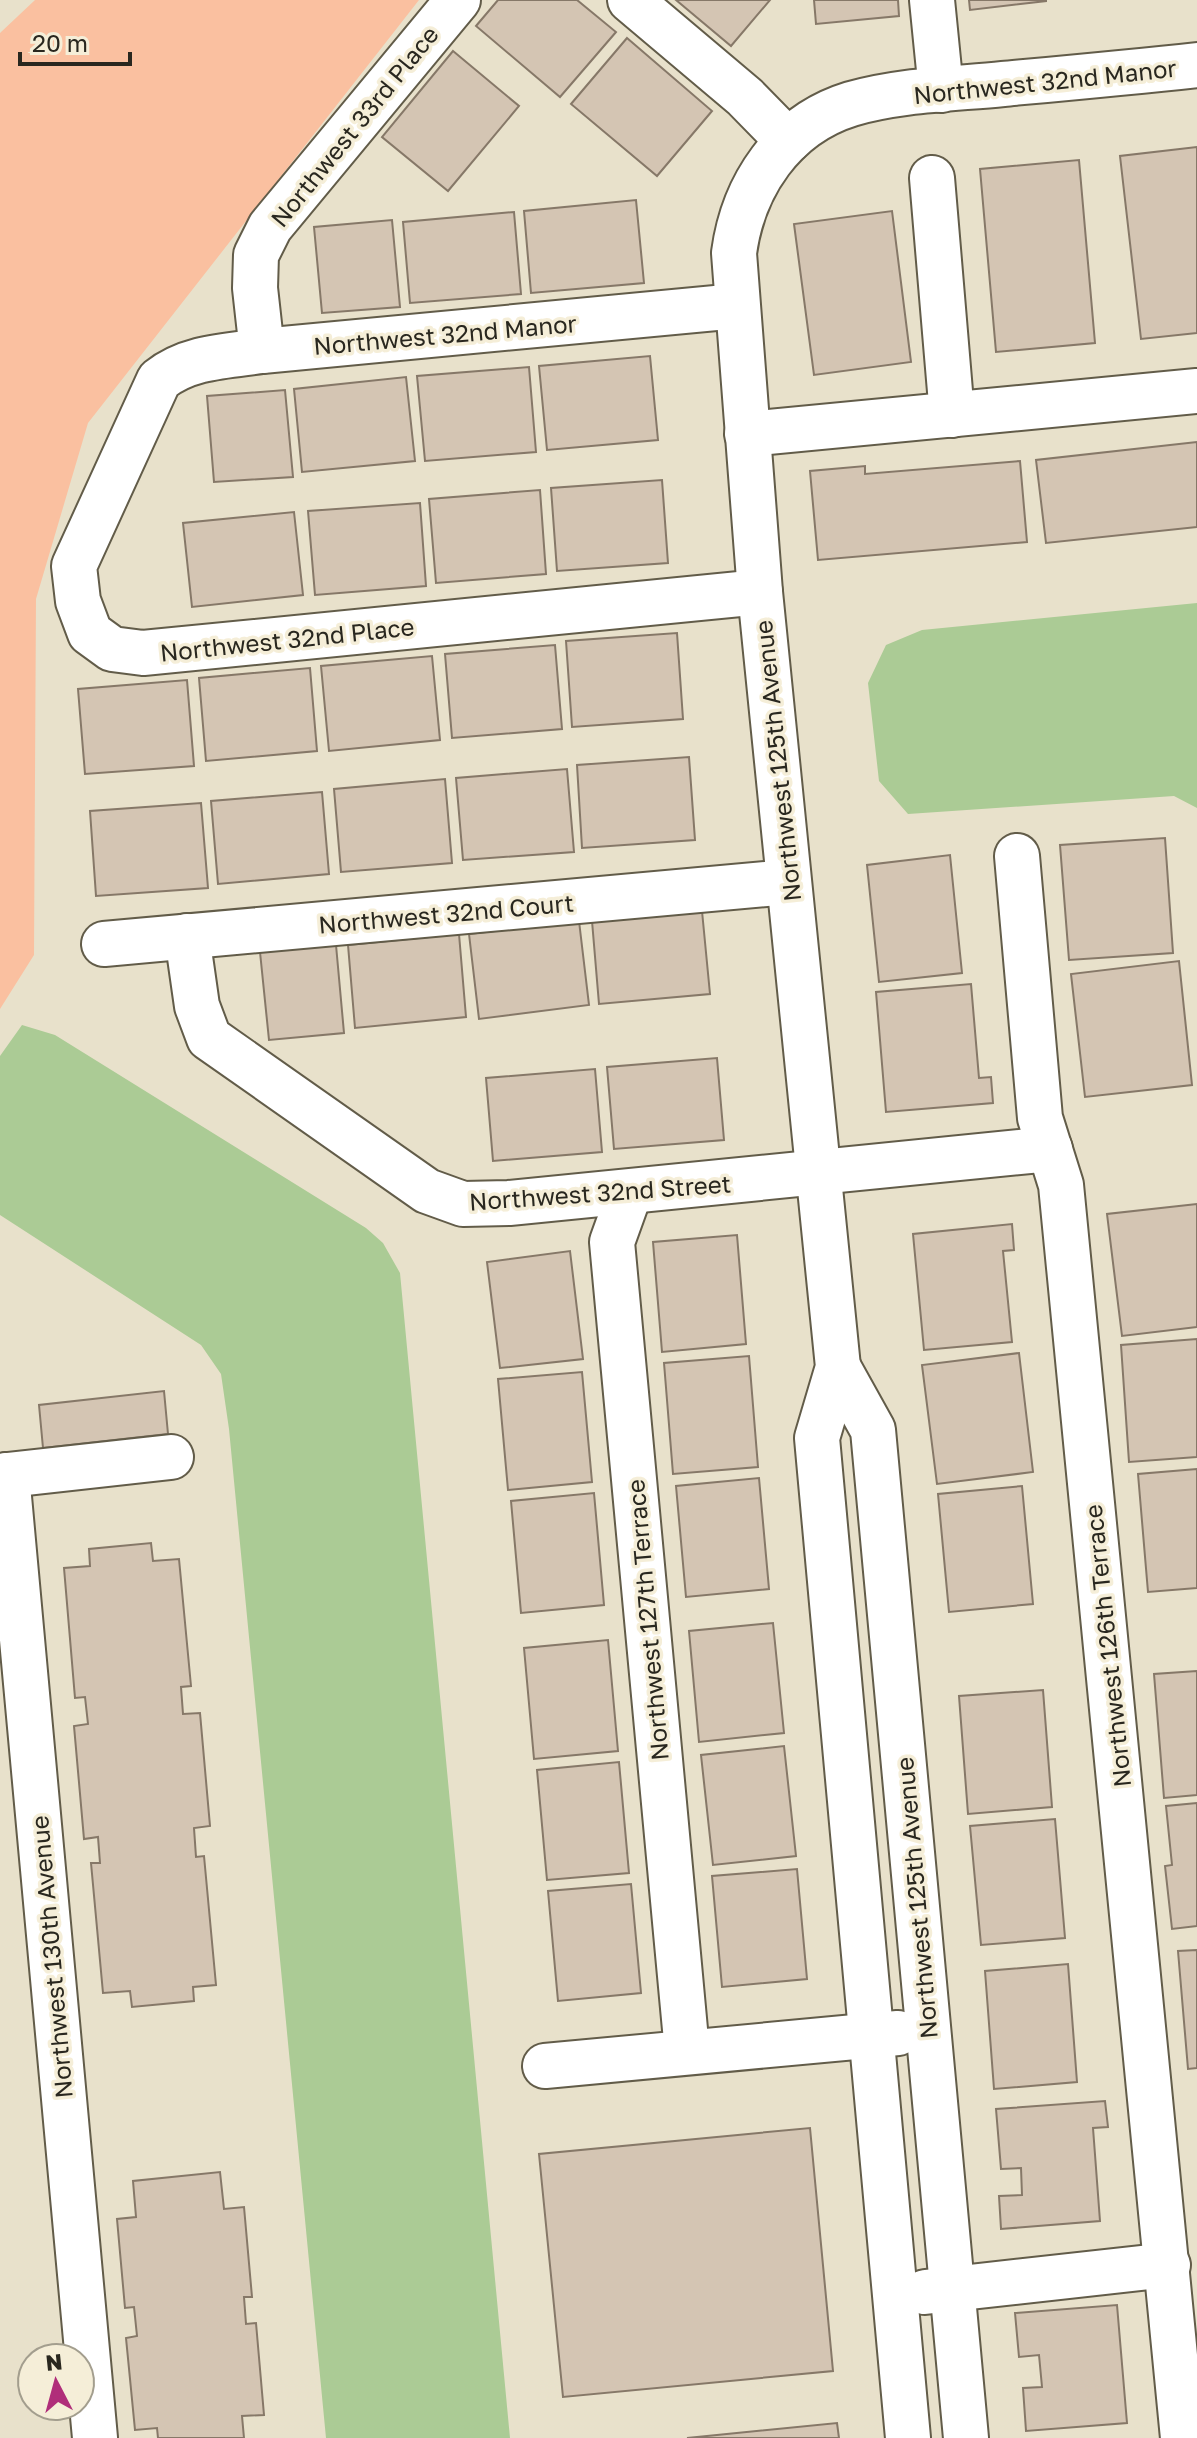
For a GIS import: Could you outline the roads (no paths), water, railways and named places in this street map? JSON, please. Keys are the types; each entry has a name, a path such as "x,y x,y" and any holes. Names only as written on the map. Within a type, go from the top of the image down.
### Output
{"street":[{"name":"Northwest 33rd Place","path":"262,351 255,288 256,255 270,227 458,0"},
{"path":"630,0 745,97 778,151"},
{"path":"932,0 941,90"},
{"name":"Northwest 32nd Manor","path":"778,151 816,120 851,105 941,90 1197,65"},
{"name":"Northwest 125th Avenue","path":"778,151 750,191 738,225 734,253 737,306 760,592 838,1367 817,1438 908,2438"},
{"path":"932,178 952,415"},
{"name":"Northwest 32nd Manor","path":"159,380 176,366 214,357 737,306"},
{"name":"Northwest 32nd Place","path":"159,380 74,566 78,601 90,633 112,649 143,653 760,592"},
{"path":"747,434 1197,391"},
{"name":"Northwest 126th Terrace","path":"1017,856 1040,1118 1061,1185 1183,2438"},
{"name":"Northwest 32nd Court","path":"104,944 788,882"},
{"name":"Northwest 32nd Street","path":"187,936 197,1006 209,1038 427,1191 463,1204 630,1192 1050,1149"},
{"name":"Northwest 127th Terrace","path":"630,1192 612,1242 687,2051"},
{"name":"Northwest 125th Avenue","path":"838,1367 873,1430 966,2438"},
{"name":"Northwest 130th Avenue","path":"95,2438 3,1476 171,1457"},
{"path":"545,2066 928,2031"},
{"path":"895,2295 1168,2265"}]}
